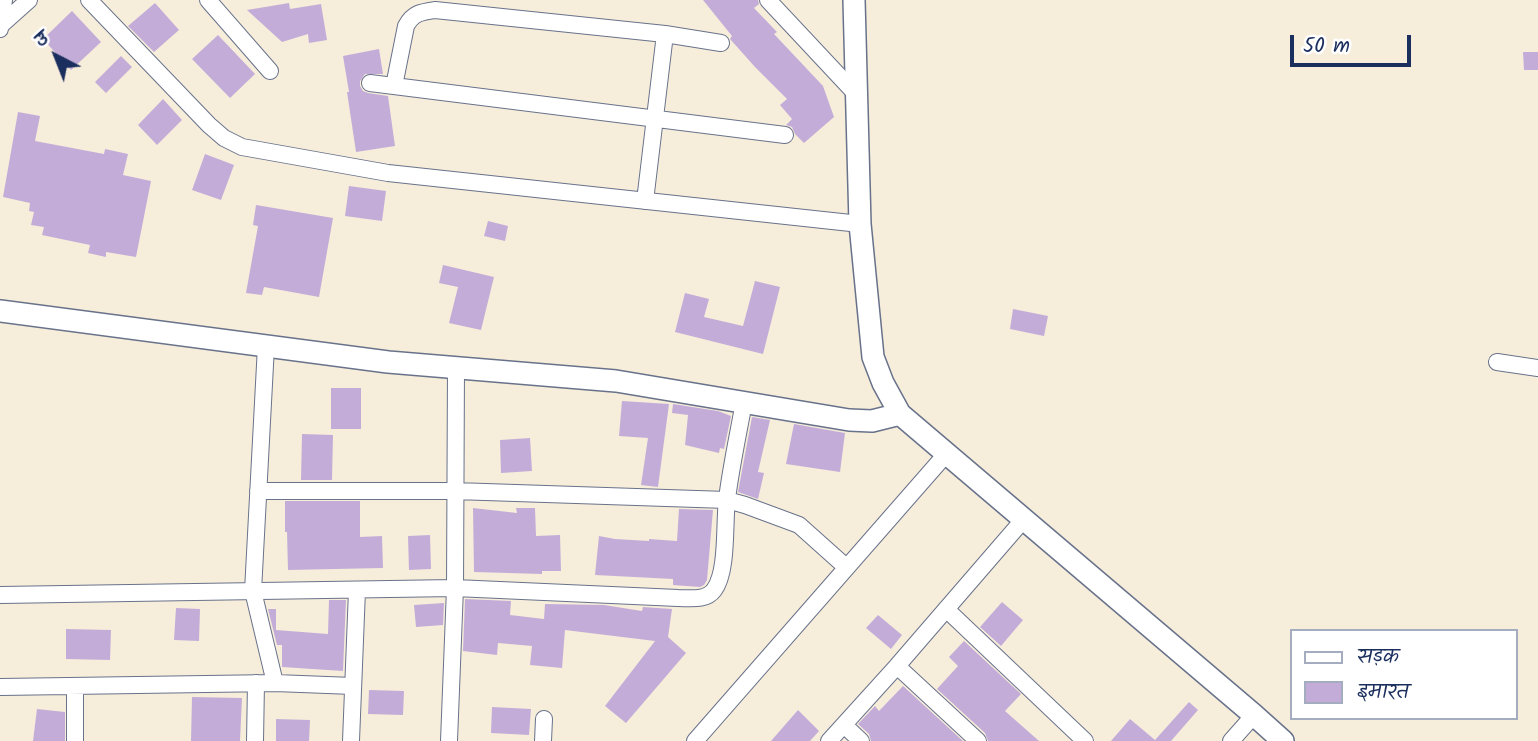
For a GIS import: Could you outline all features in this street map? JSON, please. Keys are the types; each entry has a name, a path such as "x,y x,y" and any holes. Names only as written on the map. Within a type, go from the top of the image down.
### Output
{"street":[{"path":"1,27 4,0"},
{"path":"1,27 29,0"},
{"path":"89,0 208,125 224,138 242,147 388,173 860,224"},
{"path":"208,0 270,71"},
{"path":"768,0 856,94"},
{"path":"854,0 860,224 873,357 900,414 1283,741"},
{"path":"394,86 406,26 411,18 420,12 435,10 665,34 722,43"},
{"path":"645,201 665,34"},
{"path":"370,83 785,135"},
{"path":"0,311 388,362 616,381 849,420 872,421 900,414"},
{"path":"267,346 253,592 275,683"},
{"path":"1497,362 1538,368"},
{"path":"449,741 455,589 456,367"},
{"path":"0,596 455,589 705,597 712,593 718,583 723,560 727,500 744,402"},
{"path":"695,741 947,453"},
{"path":"258,491 455,491 727,500 799,525 846,568"},
{"path":"829,741 1024,519"},
{"path":"351,741 357,590"},
{"path":"946,609 1085,741"},
{"path":"897,666 978,741"},
{"path":"0,687 256,683 353,686"},
{"path":"255,741 256,683"},
{"path":"75,686 75,741"},
{"path":"1231,741 1254,715"},
{"path":"543,741 544,719"},
{"path":"844,725 861,741"}],"building":[{"path":"703,0 758,0 759,4 754,8 777,32 774,34 823,86 834,117 804,143 792,127 786,125 792,119 780,105 787,99 730,39 732,36"},
{"path":"155,3 179,30 154,52 128,26"},
{"path":"289,3 290,9 321,4 327,40 309,43 308,34 282,42 247,10"},
{"path":"72,11 101,42 71,70 43,39"},
{"path":"218,35 255,74 230,98 192,59"},
{"path":"379,49 383,74 365,74 360,86 368,93 388,96 395,146 356,152 343,56"},
{"path":"1523,52 1538,52 1538,70 1524,70"},
{"path":"121,56 132,67 106,93 95,82"},
{"path":"163,99 182,120 157,145 138,125"},
{"path":"18,112 40,116 35,141 104,154 105,149 128,154 123,175 151,181 136,257 106,252 106,257 88,253 90,245 42,235 44,227 31,225 34,212 29,211 30,203 3,197"},
{"path":"205,154 234,165 221,200 192,190"},
{"path":"349,186 386,191 382,221 345,216"},
{"path":"256,205 333,218 319,297 264,287 262,295 246,293 258,226 253,225"},
{"path":"488,221 508,226 505,241 484,236"},
{"path":"443,265 494,277 481,330 449,323 458,287 439,283"},
{"path":"755,281 780,287 763,354 675,332 685,293 709,299 704,317 743,326"},
{"path":"1013,309 1048,316 1044,336 1010,329"},
{"path":"331,388 361,388 361,429 331,429"},
{"path":"622,401 669,404 658,487 641,485 648,438 619,436"},
{"path":"673,404 718,411 731,416 724,449 720,448 719,453 685,445 688,415 672,413"},
{"path":"752,417 770,420 758,472 764,473 758,499 738,492"},
{"path":"794,424 845,433 840,472 786,464"},
{"path":"302,434 333,435 332,480 301,480"},
{"path":"530,438 532,471 501,473 500,440"},
{"path":"285,501 360,501 360,537 382,536 383,568 288,570"},
{"path":"473,508 517,513 516,508 535,508 536,536 560,535 561,571 542,571 542,574 474,572"},
{"path":"679,509 713,510 707,580 704,585 673,585 673,579 595,575 599,536 677,541"},
{"path":"430,535 431,569 409,570 408,536"},
{"path":"465,599 511,601 510,615 544,619 545,604 604,605 642,611 643,607 672,609 668,637 686,653 626,723 605,706 655,641 565,630 562,668 530,665 532,646 498,643 497,655 463,651"},
{"path":"329,600 346,600 343,671 282,667 282,645 277,645 268,609 276,609 276,630 328,634"},
{"path":"1002,602 1023,620 1001,646 980,627"},
{"path":"444,603 443,625 416,627 414,605"},
{"path":"176,608 200,609 199,641 174,640"},
{"path":"878,615 902,635 891,649 866,628"},
{"path":"66,629 111,630 110,660 66,659"},
{"path":"964,641 1021,694 1005,711 1039,741 988,741 985,733 937,689 958,666 949,657"},
{"path":"903,686 963,741 871,741 869,734 858,724 875,706 879,711"},
{"path":"369,690 404,691 403,715 368,714"},
{"path":"192,697 242,698 240,741 191,741"},
{"path":"1189,702 1198,710 1171,741 1111,741 1130,719 1155,740"},
{"path":"492,707 531,709 529,735 491,733"},
{"path":"37,709 65,712 65,741 33,741"},
{"path":"798,710 819,731 810,741 771,741"},
{"path":"276,719 310,720 309,741 276,741"}]}
